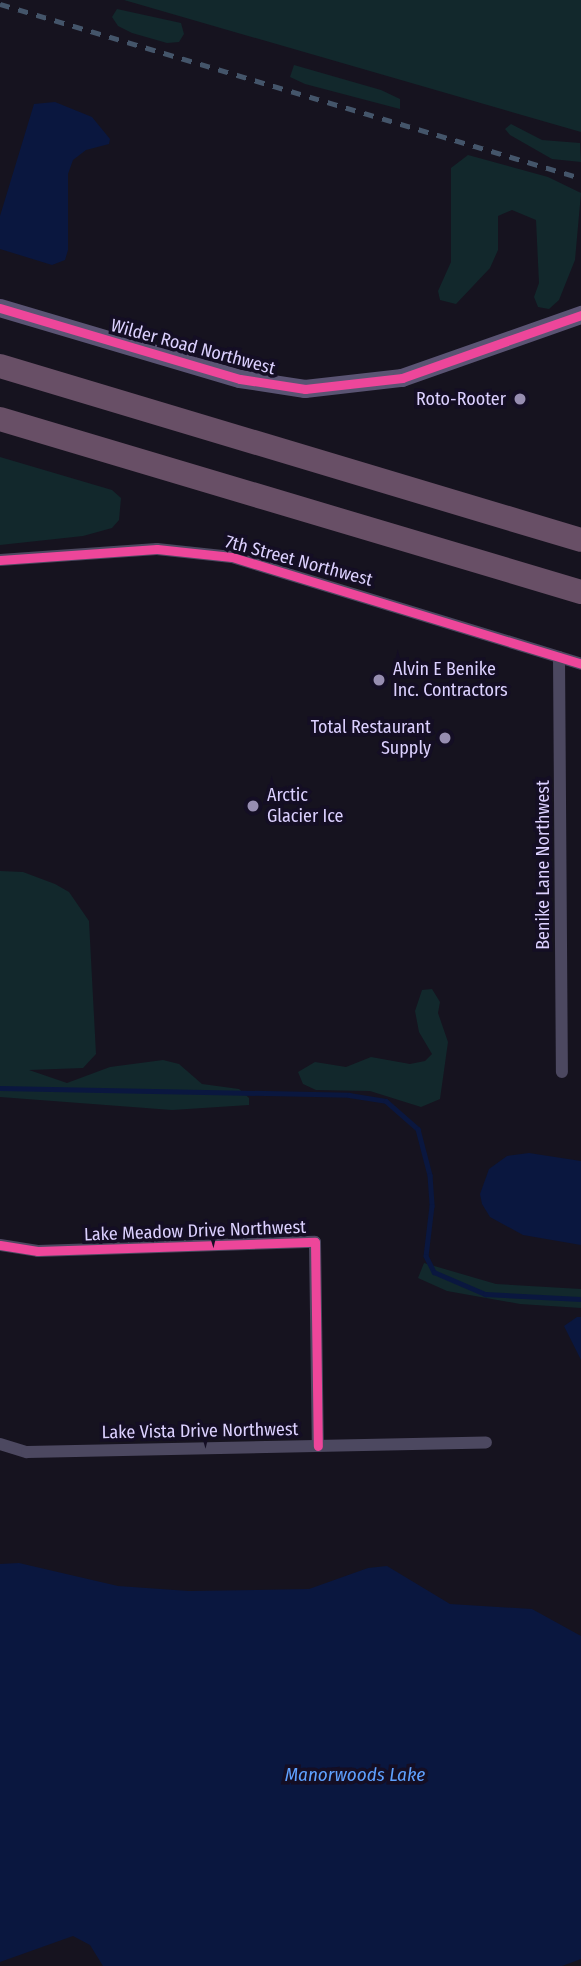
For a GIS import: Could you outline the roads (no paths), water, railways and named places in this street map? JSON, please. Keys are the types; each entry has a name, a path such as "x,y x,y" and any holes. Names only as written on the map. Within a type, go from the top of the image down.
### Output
{"highway":[{"path":"0,366 581,540"},
{"path":"0,419 581,592"}],"street":[{"name":"Wilder Road Northwest","path":"0,308 240,379 305,389 401,378 581,315"},
{"name":"7th Street Northwest","path":"0,560 157,549 232,557 581,664"},
{"name":"Benike Lane Northwest","path":"559,657 562,1072"},
{"name":"Lake Meadow Drive Northwest","path":"0,1245 38,1251 315,1242 318,1446"},
{"name":"Lake Vista Drive Northwest","path":"0,1444 27,1452 486,1442"}],"water":[{"path":"55,102 92,117 110,139 109,144 86,150 73,160 68,174 68,250 65,260 52,265 0,249 0,216 34,104"},
{"path":"529,1153 581,1161 581,1245 523,1235 490,1217 482,1204 480,1194 489,1169 507,1156"},
{"path":"581,1317 581,1360 564,1326"},
{"name":"Manorwoods Lake","path":"19,1563 118,1586 189,1591 309,1589 368,1568 387,1566 450,1604 532,1609 581,1636 581,1959 562,1966 103,1966 90,1945 73,1936 0,1962 0,1564"}],"waterway":[{"path":"0,1088 349,1095 386,1101 418,1129 430,1175 432,1206 426,1256 434,1272 485,1294 581,1299"}],"railway":[{"path":"0,4 581,178"}],"place":[{"name":"Roto-Rooter","path":"520,399"},
{"name":"Alvin E Benike Inc. Contractors","path":"379,680"},
{"name":"Total Restaurant Supply","path":"445,738"},
{"name":"Arctic Glacier Ice","path":"253,806"}]}
